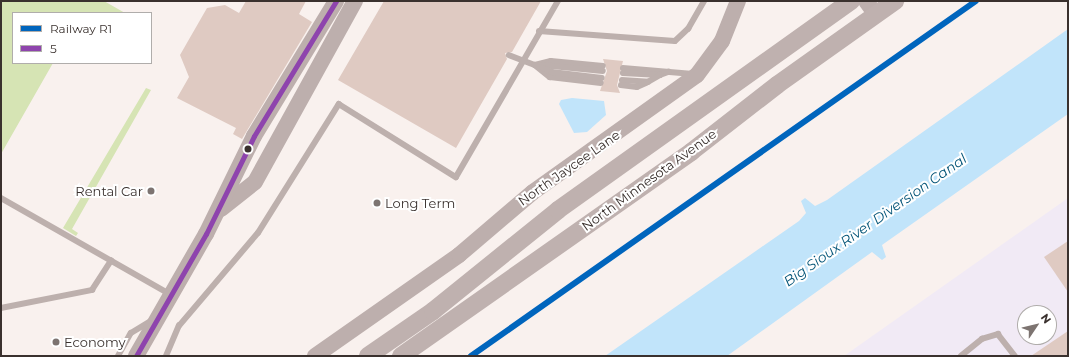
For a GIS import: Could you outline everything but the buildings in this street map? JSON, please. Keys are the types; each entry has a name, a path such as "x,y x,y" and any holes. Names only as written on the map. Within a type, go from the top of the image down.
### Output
{"main road":[{"path":"136,356 172,295 216,214 254,136 336,1"},
{"path":"216,214 255,182 355,1"},
{"name":"North Jaycee Lane","path":"315,356 459,255 533,192 697,75 722,41 738,1"},
{"name":"North Minnesota Avenue","path":"368,356 433,311 558,210 851,1"},
{"name":"North Minnesota Avenue","path":"401,356 691,152 777,85 871,8 894,1"}],"lane":[{"path":"166,356 179,326 258,233 339,104 456,177 525,61 540,31 558,1"},
{"path":"540,31 675,41 688,30 704,1"},
{"path":"510,56 552,72 602,81"},
{"path":"535,65 603,68"},
{"path":"660,75 623,70 668,71 697,75"},
{"path":"622,82 648,82 668,71"},
{"path":"1,198 172,295"},
{"path":"1,308 92,290 112,261"},
{"path":"118,356 131,333 161,314"},
{"path":"961,356 982,339 998,334 1015,356"}],"shaded area":[{"path":"1068,198 1068,356 844,356"}],"green space":[{"path":"1,1 104,1 123,12 12,12 12,64 52,64 1,154"},
{"path":"146,88 151,90 72,229 78,233 76,236 63,228"}],"water":[{"name":"Big Sioux River Diversion Canal","path":"1068,29 1068,114 882,245 886,257 882,260 872,252 727,356 605,356 799,221 806,213 801,201 805,198 815,206 827,200"},
{"path":"572,98 604,101 606,115 587,132 574,133 559,104 561,100"}],"rail line":[{"name":"R1","path":"471,356 976,1"}],"transit line":[{"name":"5","path":"136,356 206,234 254,136 336,1"}],"place":[{"name":"Rental Car","path":"151,191"},
{"name":"Long Term","path":"377,203"},
{"name":"Economy","path":"56,342"}]}
